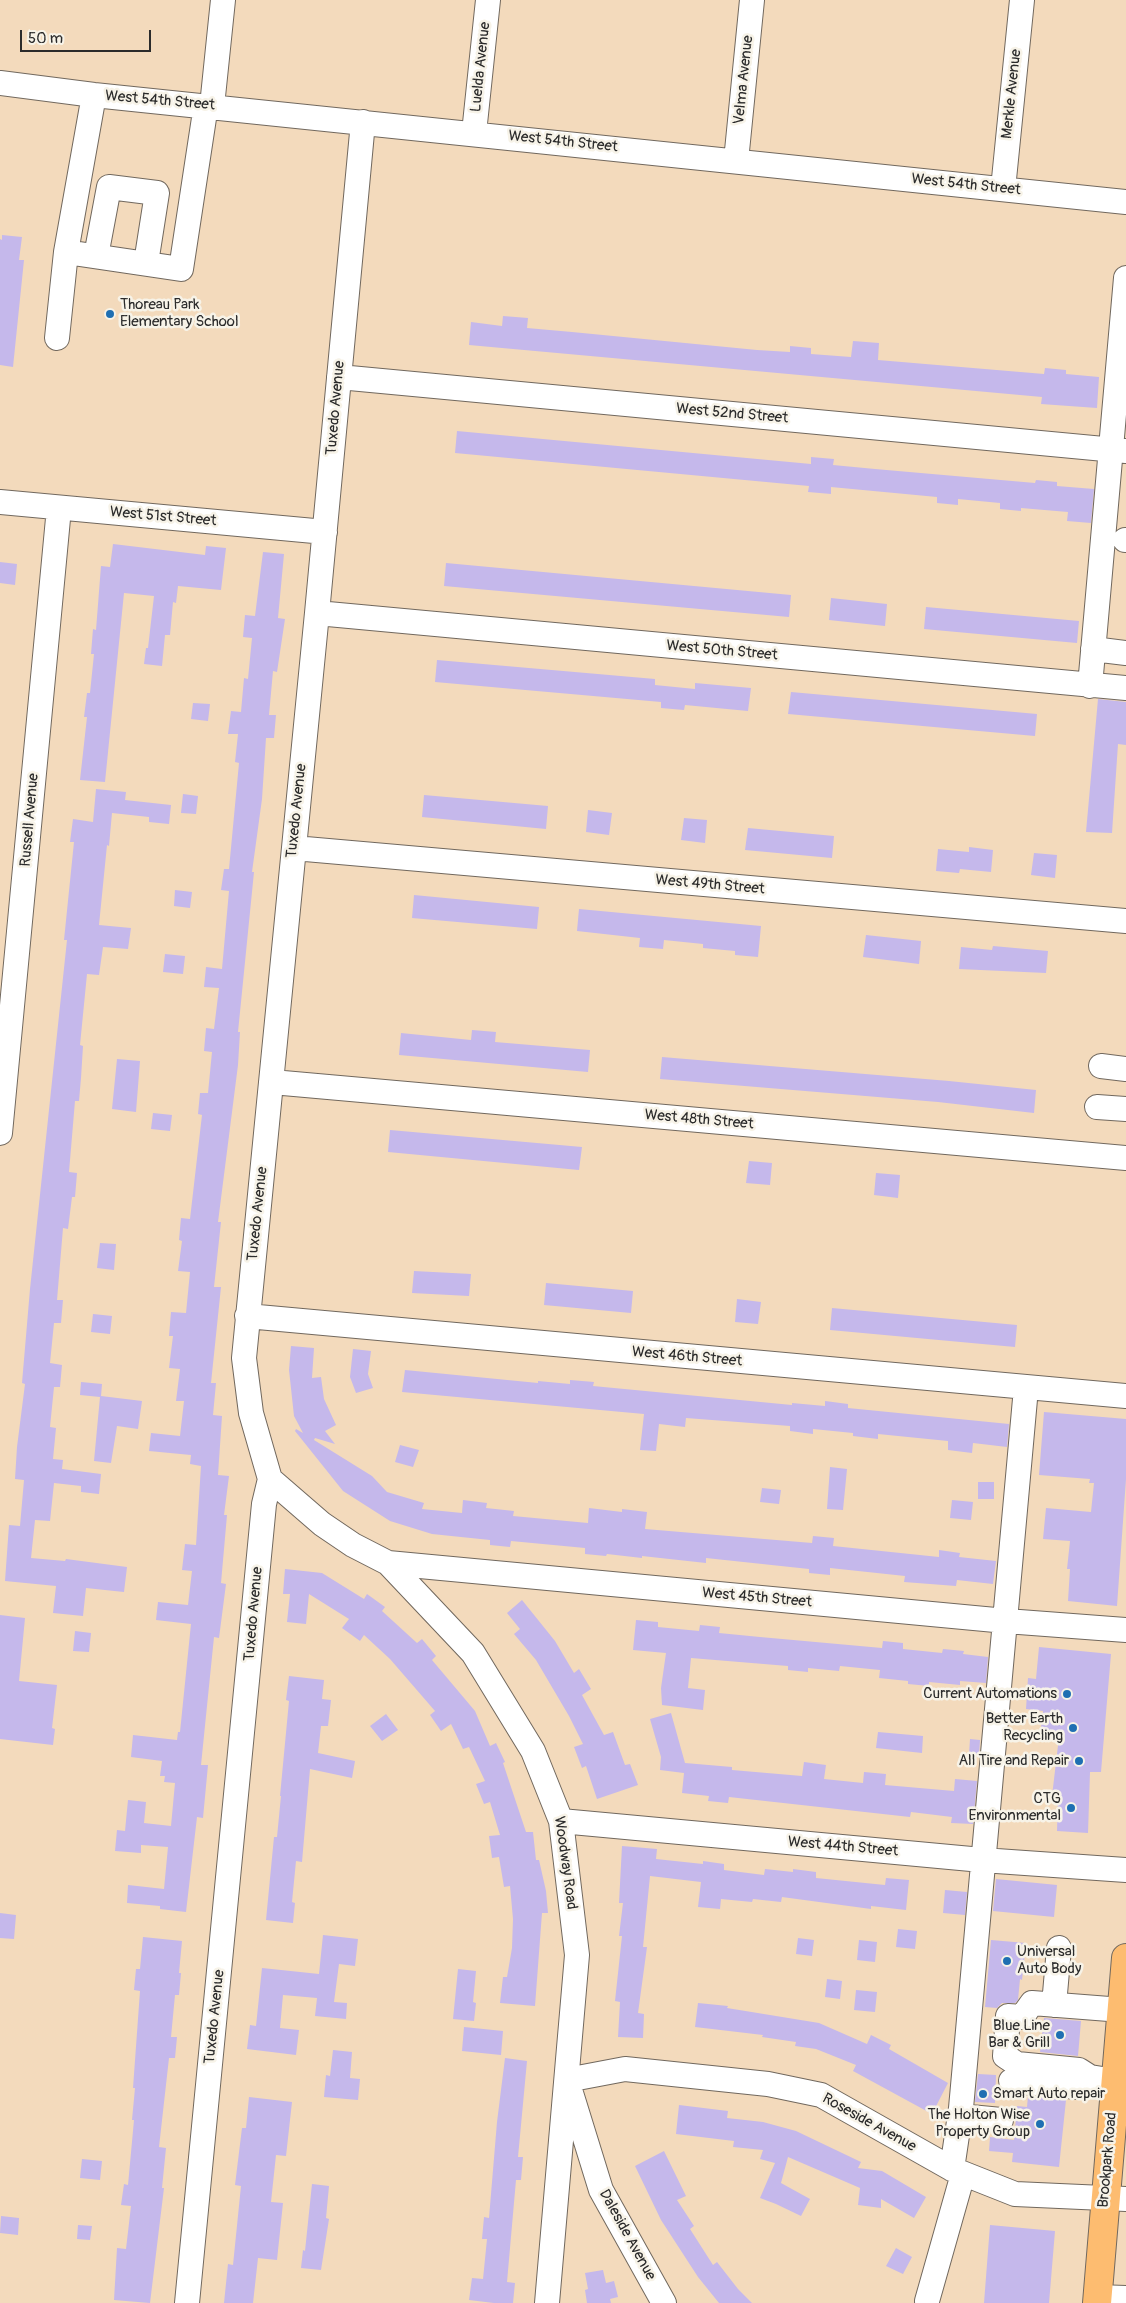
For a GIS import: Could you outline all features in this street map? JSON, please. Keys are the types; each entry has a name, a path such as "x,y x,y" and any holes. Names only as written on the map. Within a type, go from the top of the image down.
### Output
{"main road":[{"name":"Brookpark Road","path":"1097,2300 1115,2199 1102,2079 1122,2043 1126,1958"}],"street":[{"path":"66,252 181,269 209,105 223,0"},
{"name":"Luelda Avenue","path":"474,133 488,0"},
{"name":"Velma Avenue","path":"736,161 752,0"},
{"name":"Merkle Avenue","path":"1003,189 1022,0"},
{"name":"West 54th Street","path":"0,83 94,95 209,105 1126,202"},
{"path":"58,338 66,252 94,95"},
{"name":"Tuxedo Avenue","path":"187,2303 263,1514 270,1479 251,1413 244,1358 247,1316 318,613 362,122"},
{"path":"96,256 109,187 157,193 146,263"},
{"path":"1090,686 1119,450 1126,278"},
{"name":"West 52nd Street","path":"339,377 1119,450"},
{"name":"West 51st Street","path":"0,502 325,532"},
{"name":"Russell Avenue","path":"0,1133 59,508"},
{"name":"West 50th Street","path":"318,613 1126,688"},
{"path":"1093,650 1126,652"},
{"name":"West 49th Street","path":"294,848 1126,922"},
{"path":"1101,1066 1126,1069"},
{"name":"West 48th Street","path":"272,1082 1126,1158"},
{"path":"1098,1107 1126,1109"},
{"name":"West 46th Street","path":"247,1316 1126,1396"},
{"path":"928,2301 958,2172 960,2116 982,1860 1006,1621 1026,1388"},
{"name":"Woodway Road","path":"270,1479 322,1524 353,1545 388,1563 479,1660 534,1751 561,1820 577,1955 547,2303"},
{"name":"West 45th Street","path":"388,1563 1006,1621 1126,1630"},
{"name":"West 44th Street","path":"561,1820 982,1860 1126,1870"},
{"path":"1054,2005 1059,1948"},
{"path":"1102,2079 1079,2070 1017,2064 1005,2056 1008,2016 1022,2017 1032,2003 1054,2005 1124,1997"},
{"name":"Roseside Avenue","path":"567,2080 625,2069 768,2084 821,2095 958,2172 1015,2194 1115,2199"},
{"path":"1011,2081 1078,2087 1102,2079"},
{"name":"Daleside Avenue","path":"567,2080 601,2190 664,2303"},
{"path":"960,2116 1001,2120"},
{"path":"1097,2300 1126,2298"}],"building":[{"path":"2,235 22,237 19,260 24,260 13,367 0,365 0,239 2,240"},
{"path":"503,316 528,318 527,328 757,350 790,352 790,346 811,348 811,354 851,357 853,341 879,343 878,360 1044,374 1045,368 1066,370 1066,374 1099,377 1097,408 1041,404 1042,397 469,345 471,322 502,326"},
{"path":"457,431 811,464 811,457 834,459 833,465 1035,483 1036,480 1057,482 1057,486 1094,489 1091,523 1067,521 1068,512 1021,508 1021,511 1000,509 1000,503 958,499 958,505 937,503 937,497 831,487 831,494 808,492 809,486 455,453"},
{"path":"113,544 205,555 206,546 226,548 221,590 178,586 176,603 173,602 170,635 165,635 162,666 144,664 146,648 148,648 154,596 124,593 105,782 80,780 87,717 84,717 87,693 90,693 94,654 91,654 93,629 96,630 101,566 110,567"},
{"path":"263,552 284,554 278,618 285,619 277,672 273,671 269,715 276,715 274,738 266,738 262,799 252,872 254,872 238,1032 240,1032 238,1065 218,1222 221,1222 214,1287 221,1287 211,1383 216,1383 213,1415 222,1416 218,1475 229,1476 224,1515 227,1515 221,1583 226,1584 219,1638 214,1637 201,1765 208,1765 203,1818 197,1817 186,1912 160,1909 160,1906 127,1903 128,1885 164,1889 168,1847 141,1845 141,1853 115,1851 117,1830 125,1831 128,1800 146,1802 144,1823 171,1826 175,1783 164,1782 165,1776 160,1776 162,1761 131,1757 133,1735 177,1740 178,1732 180,1732 191,1624 156,1620 158,1602 188,1605 192,1571 182,1570 185,1544 196,1545 201,1466 190,1464 191,1455 149,1451 151,1433 180,1436 184,1401 176,1401 180,1369 169,1368 173,1336 169,1336 171,1312 186,1313 190,1272 178,1271 182,1241 179,1240 181,1218 190,1219 202,1115 198,1114 200,1093 208,1093 212,1052 204,1051 206,1028 214,1029 219,988 204,987 206,967 222,969 229,891 221,890 224,869 229,869 239,763 235,762 238,734 228,734 231,711 241,712 244,678 248,679 252,638 243,637 245,615 255,616"},
{"path":"0,562 17,564 15,585 0,583"},
{"path":"446,563 791,595 789,617 444,586"},
{"path":"831,598 887,604 885,626 829,620"},
{"path":"926,607 1079,621 1077,643 924,629"},
{"path":"437,660 655,679 655,685 695,689 695,683 751,688 748,711 685,705 684,710 661,708 661,702 435,682"},
{"path":"791,692 1037,714 1035,736 788,714"},
{"path":"1098,699 1126,702 1126,745 1118,744 1112,833 1086,832"},
{"path":"193,703 210,704 208,721 191,719"},
{"path":"96,789 126,792 125,800 171,805 169,824 149,822 149,817 112,813 99,925 131,928 128,949 103,947 99,975 87,974 80,1045 83,1046 79,1101 75,1101 69,1172 77,1173 75,1197 72,1197 68,1229 63,1228 57,1300 63,1300 61,1323 54,1323 50,1363 62,1365 60,1387 54,1387 50,1427 56,1428 53,1459 63,1460 62,1469 101,1474 99,1494 81,1492 81,1486 54,1483 50,1521 35,1520 31,1558 65,1561 66,1559 127,1567 124,1592 86,1588 83,1616 53,1613 56,1586 5,1581 9,1525 20,1526 24,1480 15,1479 17,1447 25,1384 22,1383 30,1289 67,940 64,940 74,842 70,842 73,819 93,822"},
{"path":"183,794 198,796 196,814 181,813"},
{"path":"424,795 548,806 546,829 422,817"},
{"path":"588,810 612,813 609,835 586,832"},
{"path":"684,818 707,820 705,843 681,840"},
{"path":"748,828 834,836 832,858 745,850"},
{"path":"969,847 993,850 991,872 960,869 959,873 936,871 938,849 969,852"},
{"path":"1034,853 1057,855 1055,878 1031,875"},
{"path":"175,890 192,892 190,908 174,906"},
{"path":"414,895 539,907 537,929 412,918"},
{"path":"579,909 761,926 758,957 735,955 735,951 703,948 703,944 664,940 663,949 639,947 640,938 577,931"},
{"path":"866,935 921,941 919,964 863,957"},
{"path":"993,946 1048,951 1046,973 959,969 961,947 992,950"},
{"path":"165,954 185,956 183,974 163,972"},
{"path":"472,1030 496,1032 495,1042 590,1050 588,1072 399,1055 401,1033 471,1040"},
{"path":"662,1057 1036,1090 1034,1113 938,1102 660,1079"},
{"path":"117,1059 140,1061 136,1112 112,1109"},
{"path":"153,1113 172,1115 170,1131 151,1129"},
{"path":"390,1130 582,1147 579,1170 388,1152"},
{"path":"749,1161 772,1163 770,1185 746,1183"},
{"path":"876,1173 900,1175 898,1198 874,1195"},
{"path":"100,1243 116,1244 114,1270 97,1268"},
{"path":"414,1271 471,1274 469,1296 412,1293"},
{"path":"546,1283 633,1291 631,1313 544,1305"},
{"path":"737,1299 761,1302 758,1324 735,1322"},
{"path":"832,1308 1017,1325 1015,1347 830,1330"},
{"path":"93,1314 112,1316 110,1334 91,1332"},
{"path":"291,1346 314,1348 312,1378 321,1377 324,1399 336,1425 325,1431 335,1444 315,1438 314,1440 372,1476 387,1492 424,1503 422,1509 462,1513 463,1500 487,1503 486,1508 514,1511 513,1516 588,1523 589,1508 622,1512 622,1509 647,1512 645,1529 812,1543 813,1536 834,1538 833,1546 939,1557 939,1550 960,1553 959,1557 996,1561 993,1584 957,1580 956,1586 904,1582 905,1576 830,1568 830,1575 809,1573 809,1569 706,1558 706,1563 642,1556 642,1558 607,1554 606,1556 585,1554 585,1548 511,1541 510,1547 490,1545 490,1540 432,1534 390,1521 343,1491 295,1431 296,1429 303,1433 294,1416 289,1370"},
{"path":"353,1349 371,1351 368,1374 373,1388 356,1393 350,1377"},
{"path":"405,1370 538,1383 538,1381 570,1384 570,1380 594,1382 593,1386 792,1405 792,1403 825,1406 825,1401 848,1404 848,1408 1009,1424 1007,1447 973,1443 972,1453 948,1450 948,1441 878,1434 878,1439 853,1436 853,1433 813,1429 813,1434 790,1431 790,1426 686,1418 685,1427 659,1424 656,1451 640,1450 644,1414 402,1392"},
{"path":"81,1382 102,1384 101,1396 142,1401 138,1429 117,1426 111,1463 94,1461 100,1397 80,1395"},
{"path":"1044,1412 1126,1419 1126,1479 1117,1606 1068,1601 1070,1569 1067,1569 1070,1541 1043,1539 1046,1508 1091,1512 1094,1483 1089,1483 1090,1479 1039,1475"},
{"path":"400,1445 419,1450 413,1467 395,1462"},
{"path":"830,1467 847,1469 843,1510 827,1509"},
{"path":"978,1482 994,1482 994,1499 978,1499"},
{"path":"762,1488 781,1490 779,1504 760,1502"},
{"path":"952,1500 973,1502 971,1520 950,1518"},
{"path":"285,1569 322,1573 364,1599 367,1594 385,1607 382,1611 417,1643 422,1639 436,1656 432,1660 475,1711 490,1746 496,1743 505,1762 503,1763 526,1832 533,1832 536,1860 539,1860 546,1891 548,1913 542,1913 535,2006 500,2003 503,1977 507,1977 512,1948 513,1919 510,1886 504,1887 499,1857 492,1858 489,1836 500,1835 490,1802 484,1804 476,1784 485,1781 469,1747 463,1749 451,1724 441,1731 430,1715 435,1711 390,1659 364,1635 360,1641 342,1628 349,1619 309,1594 306,1624 287,1622 290,1594 283,1594"},
{"path":"522,1600 555,1641 574,1673 579,1669 591,1689 582,1695 604,1735 613,1732 625,1765 630,1764 638,1785 597,1799 586,1766 582,1768 574,1747 583,1744 569,1716 536,1660 514,1634 520,1629 507,1613"},
{"path":"0,1615 25,1618 19,1681 57,1685 52,1728 55,1729 53,1745 0,1739"},
{"path":"636,1620 658,1622 658,1627 699,1631 700,1625 720,1627 719,1633 760,1637 882,1648 883,1641 903,1643 903,1649 942,1653 943,1649 964,1651 963,1654 988,1657 986,1683 960,1681 960,1685 929,1682 929,1686 908,1684 908,1681 879,1678 880,1670 840,1666 839,1671 808,1668 808,1672 788,1670 788,1666 691,1658 688,1688 705,1690 703,1710 662,1705 661,1688 666,1653 633,1650"},
{"path":"75,1631 91,1633 89,1652 73,1651"},
{"path":"1039,1647 1111,1654 1101,1772 1090,1772 1088,1833 1057,1831 1058,1796 1052,1796 1059,1737 1040,1735 1043,1711 1026,1709 1028,1678 1036,1679"},
{"path":"289,1676 324,1680 322,1699 331,1700 328,1726 321,1726 318,1753 355,1761 352,1778 310,1769 302,1862 296,1861 292,1902 295,1903 293,1923 266,1920 274,1837 277,1837 281,1796 289,1701 286,1700"},
{"path":"671,1713 685,1763 732,1767 732,1770 802,1776 804,1762 826,1765 824,1779 863,1783 864,1772 886,1774 885,1785 954,1791 955,1779 977,1781 973,1824 951,1823 952,1817 911,1812 910,1817 729,1797 728,1803 708,1801 709,1796 682,1793 684,1773 660,1770 661,1757 650,1719"},
{"path":"386,1714 398,1730 382,1741 370,1726"},
{"path":"878,1732 923,1736 922,1753 876,1748"},
{"path":"970,1739 980,1740 979,1755 969,1754"},
{"path":"622,1846 657,1849 656,1859 703,1864 703,1861 724,1864 724,1870 764,1875 765,1869 793,1872 793,1869 816,1872 816,1878 885,1885 886,1878 909,1880 906,1910 871,1906 871,1909 782,1897 781,1902 753,1899 752,1902 721,1899 720,1909 698,1907 701,1882 650,1876 643,1947 647,1947 638,2013 644,2014 643,2038 618,2037 620,2002 615,2001 622,1936 619,1936 623,1903 619,1903"},
{"path":"996,1879 1057,1885 1054,1917 993,1911"},
{"path":"945,1890 967,1892 965,1915 943,1913"},
{"path":"0,1913 16,1915 14,1939 0,1938"},
{"path":"898,1929 917,1931 915,1949 896,1947"},
{"path":"323,1935 358,1939 355,1966 339,1964 334,2002 347,2003 346,2019 315,2016 317,1998 283,1995 280,2028 299,2030 296,2055 247,2049 250,2025 256,2026 262,1968 319,1974"},
{"path":"143,1937 182,1941 179,1995 175,1995 171,2037 177,2037 175,2058 169,2058 159,2147 166,2148 162,2188 164,2188 150,2303 114,2300 117,2248 126,2249 131,2206 121,2205 124,2184 128,2185 134,2120 132,2120 135,2088 133,2088 140,1991 134,1990 136,1969 140,1969"},
{"path":"798,1938 814,1940 812,1956 796,1954"},
{"path":"859,1940 877,1942 875,1962 857,1960"},
{"name":"Universal Auto Body","path":"991,1940 1026,1943 1018,2000 1015,2003 1002,2003 997,2008 985,2007"},
{"path":"458,1969 476,1971 473,2002 476,2003 474,2021 453,2019"},
{"path":"827,1979 842,1981 840,1999 825,1997"},
{"path":"856,1990 877,1992 875,2012 854,2010"},
{"path":"698,2003 728,2006 727,2008 819,2023 867,2044 871,2035 891,2045 889,2049 948,2083 932,2114 853,2071 856,2065 816,2049 795,2046 796,2042 762,2037 763,2035 695,2027"},
{"name":"Blue Line Bar & Grill","path":"1044,2018 1081,2021 1078,2056 1040,2052"},
{"path":"464,2027 503,2031 501,2055 462,2051"},
{"path":"333,2050 352,2052 350,2078 360,2079 358,2100 324,2097 326,2075 330,2076"},
{"path":"505,2058 527,2061 518,2157 523,2157 521,2180 516,2180 507,2282 515,2283 513,2303 494,2303 469,2300 472,2278 483,2279 487,2239 482,2239 484,2217 489,2218 497,2122"},
{"name":"Smart Auto repair","path":"978,2074 996,2075 995,2103 975,2102"},
{"name":"The Holton Wise Property Group","path":"1028,2096 1066,2100 1059,2167 1012,2162 1013,2153 989,2151 990,2137 1014,2140 1017,2106 1027,2107"},
{"path":"249,2097 292,2102 286,2156 276,2155 271,2202 283,2203 277,2260 258,2258 253,2303 224,2303 228,2264 233,2265 241,2186 235,2185 242,2128 246,2128"},
{"path":"679,2105 728,2111 727,2118 763,2122 796,2131 861,2162 858,2168 882,2171 926,2197 914,2218 881,2199 881,2208 858,2205 860,2188 788,2157 781,2183 810,2199 801,2216 760,2198 775,2163 760,2159 763,2150 733,2147 734,2141 676,2134"},
{"path":"664,2151 686,2196 677,2200 694,2226 690,2229 713,2265 717,2262 738,2289 752,2303 719,2303 698,2277 661,2220 635,2166"},
{"path":"82,2159 102,2161 100,2180 80,2178"},
{"path":"312,2184 329,2186 326,2218 329,2219 321,2270 301,2268 303,2250 305,2251"},
{"path":"1,2216 19,2218 18,2235 0,2233"},
{"path":"78,2225 92,2226 90,2240 77,2239"},
{"path":"990,2225 1055,2231 1049,2303 984,2303"},
{"path":"896,2248 912,2257 903,2274 886,2266"},
{"path":"603,2270 606,2283 614,2281 618,2297 610,2299 611,2303 587,2303 585,2290 588,2289 585,2273"}],"place":[{"name":"Thoreau Park Elementary School","path":"110,314"},
{"name":"Current Automations","path":"1067,1694"},
{"name":"Better Earth Recycling","path":"1073,1728"},
{"name":"All Tire and Repair","path":"1079,1761"},
{"name":"CTG Environmental","path":"1071,1808"},
{"name":"Universal Auto Body","path":"1007,1961"},
{"name":"Blue Line Bar & Grill","path":"1060,2035"},
{"name":"Smart Auto repair","path":"983,2094"},
{"name":"The Holton Wise Property Group","path":"1040,2124"}]}
